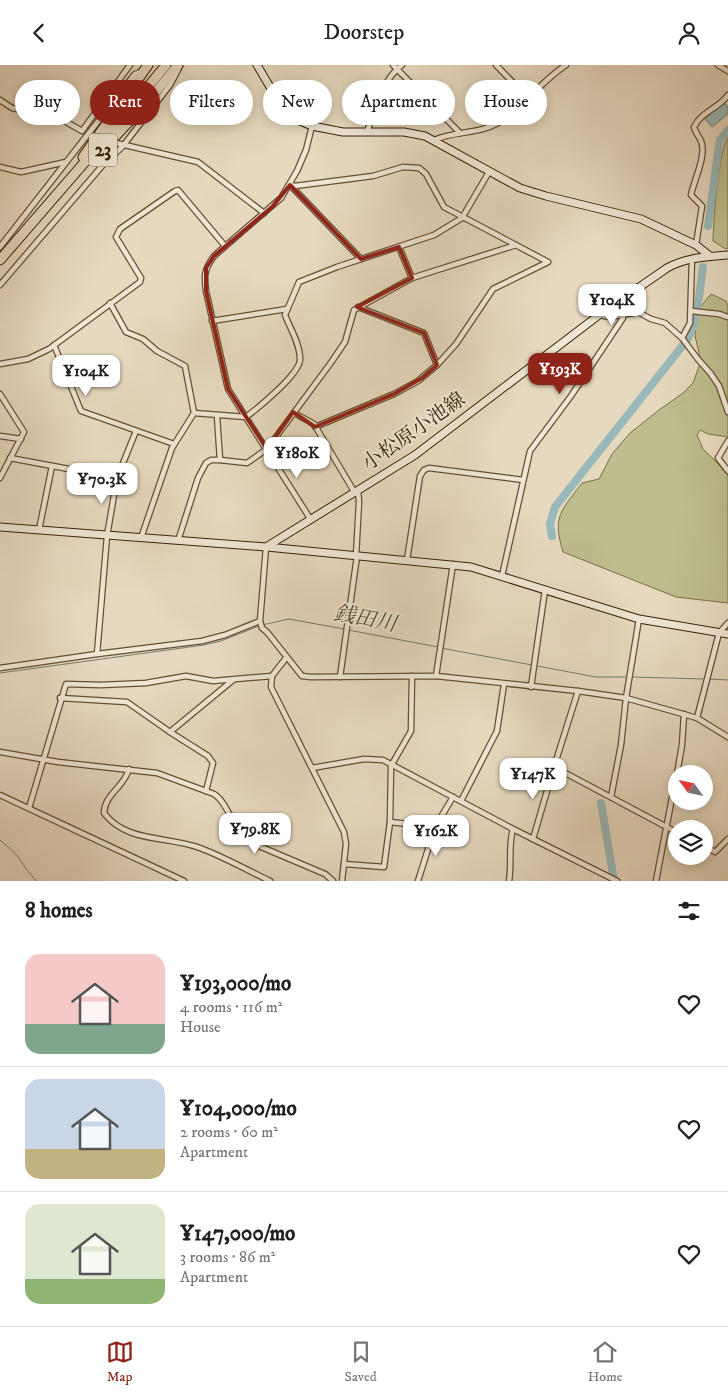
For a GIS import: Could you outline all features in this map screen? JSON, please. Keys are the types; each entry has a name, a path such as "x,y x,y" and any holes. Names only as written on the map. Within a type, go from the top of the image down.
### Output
{"highway":[{"name":"23","path":"24,233 159,65"},
{"name":"23","path":"49,202 116,126 166,65"},
{"name":"23","path":"0,260 138,113 179,65"},
{"name":"23","path":"73,171 145,68"}],"street":[{"path":"0,100 12,108 54,115 82,131 130,65"},
{"path":"0,285 102,166 123,146 170,85 178,73 179,65"},
{"path":"257,65 280,105 298,119 312,126 343,132 404,132 425,136 520,188 642,219 696,245 710,256"},
{"path":"367,132 378,99 394,67 402,65"},
{"path":"496,65 511,80"},
{"path":"546,80 566,65"},
{"path":"718,65 728,71"},
{"path":"394,67 460,133"},
{"path":"0,247 66,162 91,134 135,74 145,68"},
{"path":"696,245 702,206 691,195 702,147 694,127 699,119 728,95"},
{"path":"434,140 494,125"},
{"path":"311,519 225,382 204,278 206,268 214,256 281,198 290,185 306,150 312,126"},
{"path":"116,143 198,162 264,213"},
{"path":"0,167 21,172 66,162"},
{"path":"290,185 295,186 362,177 403,167 419,168 426,175 444,207 548,263 493,289 456,344 437,365 418,381 394,394 315,427"},
{"path":"194,413 246,417 276,392 301,361 285,315 299,282 434,235 462,218 489,172"},
{"path":"290,185 361,259"},
{"path":"0,364 37,355 54,345 142,280 116,235 120,229 175,191 178,190 225,246"},
{"path":"178,541 200,472 206,463 211,460 220,460 247,463 267,449 345,343 352,313 358,307 412,278 516,245"},
{"path":"399,247 412,278"},
{"name":"小松原小池線","path":"266,547 415,455 600,315 667,268 679,261 692,257 728,255"},
{"path":"682,338 690,323 692,257"},
{"path":"110,303 126,332 143,339 157,351 185,366 194,413 174,444 141,538"},
{"path":"358,307 424,333 437,365"},
{"path":"212,321 287,309"},
{"path":"691,311 728,317"},
{"path":"600,315 610,317 638,312 651,319 665,323 682,338 720,386 728,412"},
{"path":"502,576 530,451 571,396 623,318 623,315"},
{"path":"54,345 81,411 174,444"},
{"path":"0,395 24,433 0,478"},
{"path":"294,413 315,427 356,492 360,502 357,556 340,677"},
{"path":"217,416 220,460"},
{"path":"97,654 107,536 117,478 136,431"},
{"path":"0,436 21,439"},
{"path":"728,441 718,458 728,471"},
{"path":"10,458 117,478"},
{"path":"39,530 52,466"},
{"path":"407,560 416,494 420,476 424,470 430,468 523,480"},
{"path":"0,527 266,547 453,564 502,576 639,619 728,634"},
{"path":"266,547 260,621 262,628 302,676 436,676 578,691 626,698 684,714 697,718 728,737"},
{"path":"436,676 453,564"},
{"path":"531,687 545,590"},
{"path":"610,797 621,745 626,698 639,619"},
{"path":"0,668 202,641 225,635 260,621"},
{"path":"697,718 718,633 728,623"},
{"path":"286,658 272,676 271,687 344,832 346,844 342,881"},
{"path":"29,808 60,698 66,684 146,683 186,676 213,681 272,676"},
{"path":"344,864 384,867 390,822 392,765 410,731 412,676"},
{"path":"170,732 234,679"},
{"path":"461,801 497,731 504,683"},
{"path":"533,839 578,691"},
{"path":"60,698 127,702 208,756 212,761 212,770 206,791"},
{"path":"678,765 682,745 684,714"},
{"path":"0,752 58,763 157,773 214,794 220,798 245,840 325,874 333,881"},
{"path":"312,768 364,759 383,760 513,829 617,881"},
{"path":"554,767 667,827"},
{"path":"129,769 126,777 104,806 104,813 116,824 128,832 200,848 270,881"},
{"path":"0,795 184,881"},
{"path":"418,881 435,827 453,797"},
{"path":"656,881 670,810"},
{"path":"390,822 435,827"},
{"path":"509,881 511,862 509,843 513,829"},
{"path":"713,851 715,852 728,839"}],"highlighted area":[{"path":"290,185 361,259 399,247 412,278 357,307 424,333 437,365 422,378 394,394 315,427 293,412 267,449 228,389 206,291 206,268 214,256 272,207"}],"green space":[{"path":"728,138 728,248 726,249 713,241 719,170"},
{"path":"711,294 726,301 728,306 728,437 708,434 700,430 697,435 703,449 728,473 728,603 676,597 563,552 558,530 560,515 582,483 599,479 612,454 630,433 683,393 693,383 701,361 695,336 697,311"}],"water":[{"path":"724,102 728,107 728,114 712,127 705,119"}],"waterway":[{"path":"708,226 720,140 728,130"},
{"path":"552,536 550,524 555,507 687,340 696,314 703,267"},
{"name":"銭田川","path":"262,625 289,619 344,629"},
{"name":"銭田川","path":"0,673 204,645 221,641 259,626"},
{"name":"銭田川","path":"348,630 438,647"},
{"name":"銭田川","path":"441,648 596,677 627,677"},
{"name":"銭田川","path":"631,677 705,679"},
{"name":"銭田川","path":"709,679 728,680"},
{"path":"601,803 614,881"},
{"path":"0,840 17,855 37,881"}]}
